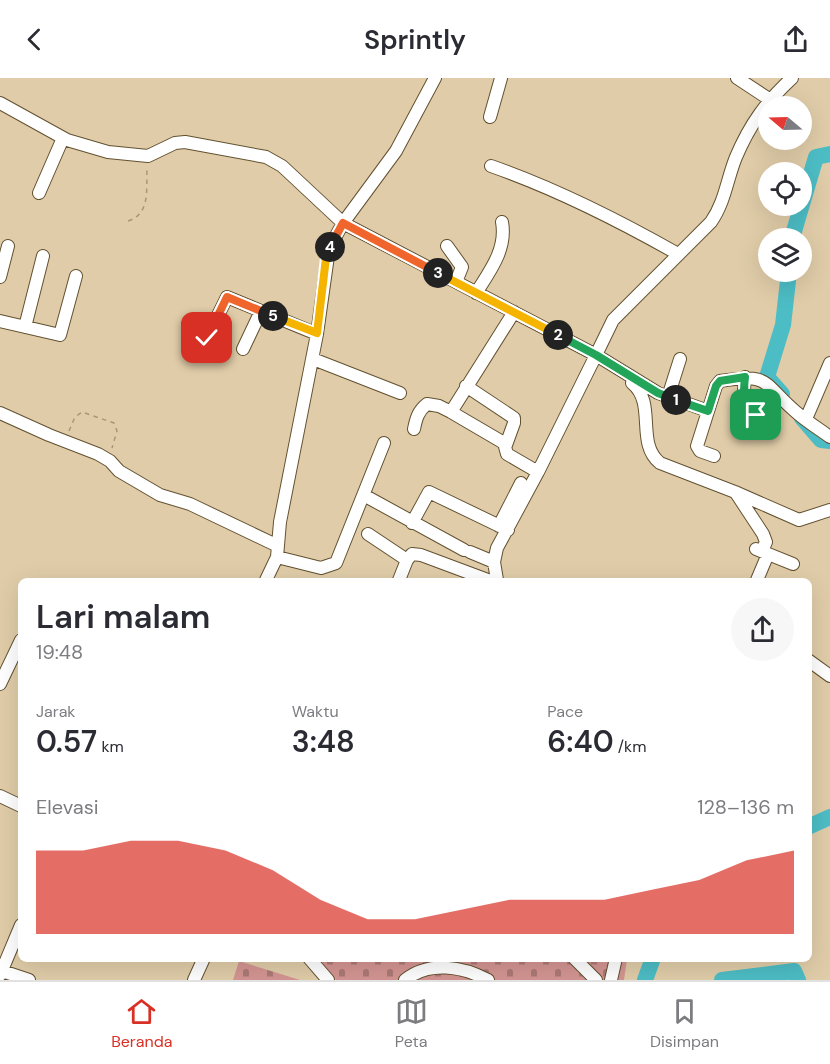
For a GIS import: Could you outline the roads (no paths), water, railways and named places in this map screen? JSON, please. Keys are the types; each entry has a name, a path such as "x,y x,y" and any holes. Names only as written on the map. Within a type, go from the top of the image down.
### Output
{"street":[{"path":"268,578 277,551 280,522 313,359 326,258 333,238 396,151 435,78"},
{"path":"490,117 501,78"},
{"path":"738,78 765,96"},
{"path":"772,96 792,78"},
{"path":"2,108 63,138 108,152 148,156 176,143 185,142 266,157 282,166 343,223 514,312 658,393 708,411"},
{"path":"503,528 538,472 613,320 711,222 720,210 736,159 758,116"},
{"path":"39,193 63,138"},
{"path":"491,166 542,184 621,221 678,254"},
{"path":"476,293 500,251 504,232 502,222"},
{"path":"0,277 8,246"},
{"path":"447,246 462,267 456,282"},
{"path":"25,327 43,256"},
{"path":"0,321 60,335 76,276"},
{"path":"207,338 227,297 317,333"},
{"path":"243,349 261,311"},
{"path":"451,412 514,312"},
{"path":"595,357 639,389 644,399 648,445 655,459 799,520 830,510"},
{"path":"313,359 400,393"},
{"path":"668,397 680,359"},
{"path":"806,419 830,363"},
{"path":"748,377 743,393 746,406 756,415"},
{"path":"714,456 700,451 697,446 716,386 720,381 748,377 767,382 796,412 830,437"},
{"path":"466,386 514,418 506,445 507,454 538,472"},
{"path":"414,429 417,417 427,404 451,412 506,445"},
{"path":"0,413 98,454 110,461 119,471 160,495 190,504 277,551 321,568 336,563 384,443"},
{"path":"497,578 494,562 497,548 521,483"},
{"path":"412,523 429,492 503,528"},
{"path":"735,492 766,542 757,578"},
{"path":"369,498 412,523 494,562"},
{"path":"368,534 407,560"},
{"path":"762,551 794,564"},
{"path":"400,578 412,554 421,555 483,578"},
{"path":"0,684 18,646"},
{"path":"812,663 830,676"},
{"path":"0,796 18,805"},
{"path":"18,932 1,973 29,980"},
{"path":"194,980 202,962"},
{"path":"312,962 328,980"},
{"path":"416,962 418,971"},
{"path":"578,962 596,980"},
{"path":"611,980 615,962"},
{"path":"405,980 418,971 438,966 462,969 488,980"}],"waterway":[{"path":"795,228 816,157 830,154"},
{"path":"782,394 767,377 783,325 788,282"},
{"path":"802,418 821,440 830,441"},
{"path":"812,825 830,817"},
{"path":"645,980 652,962"},
{"path":"722,980 794,971 798,980"}]}
